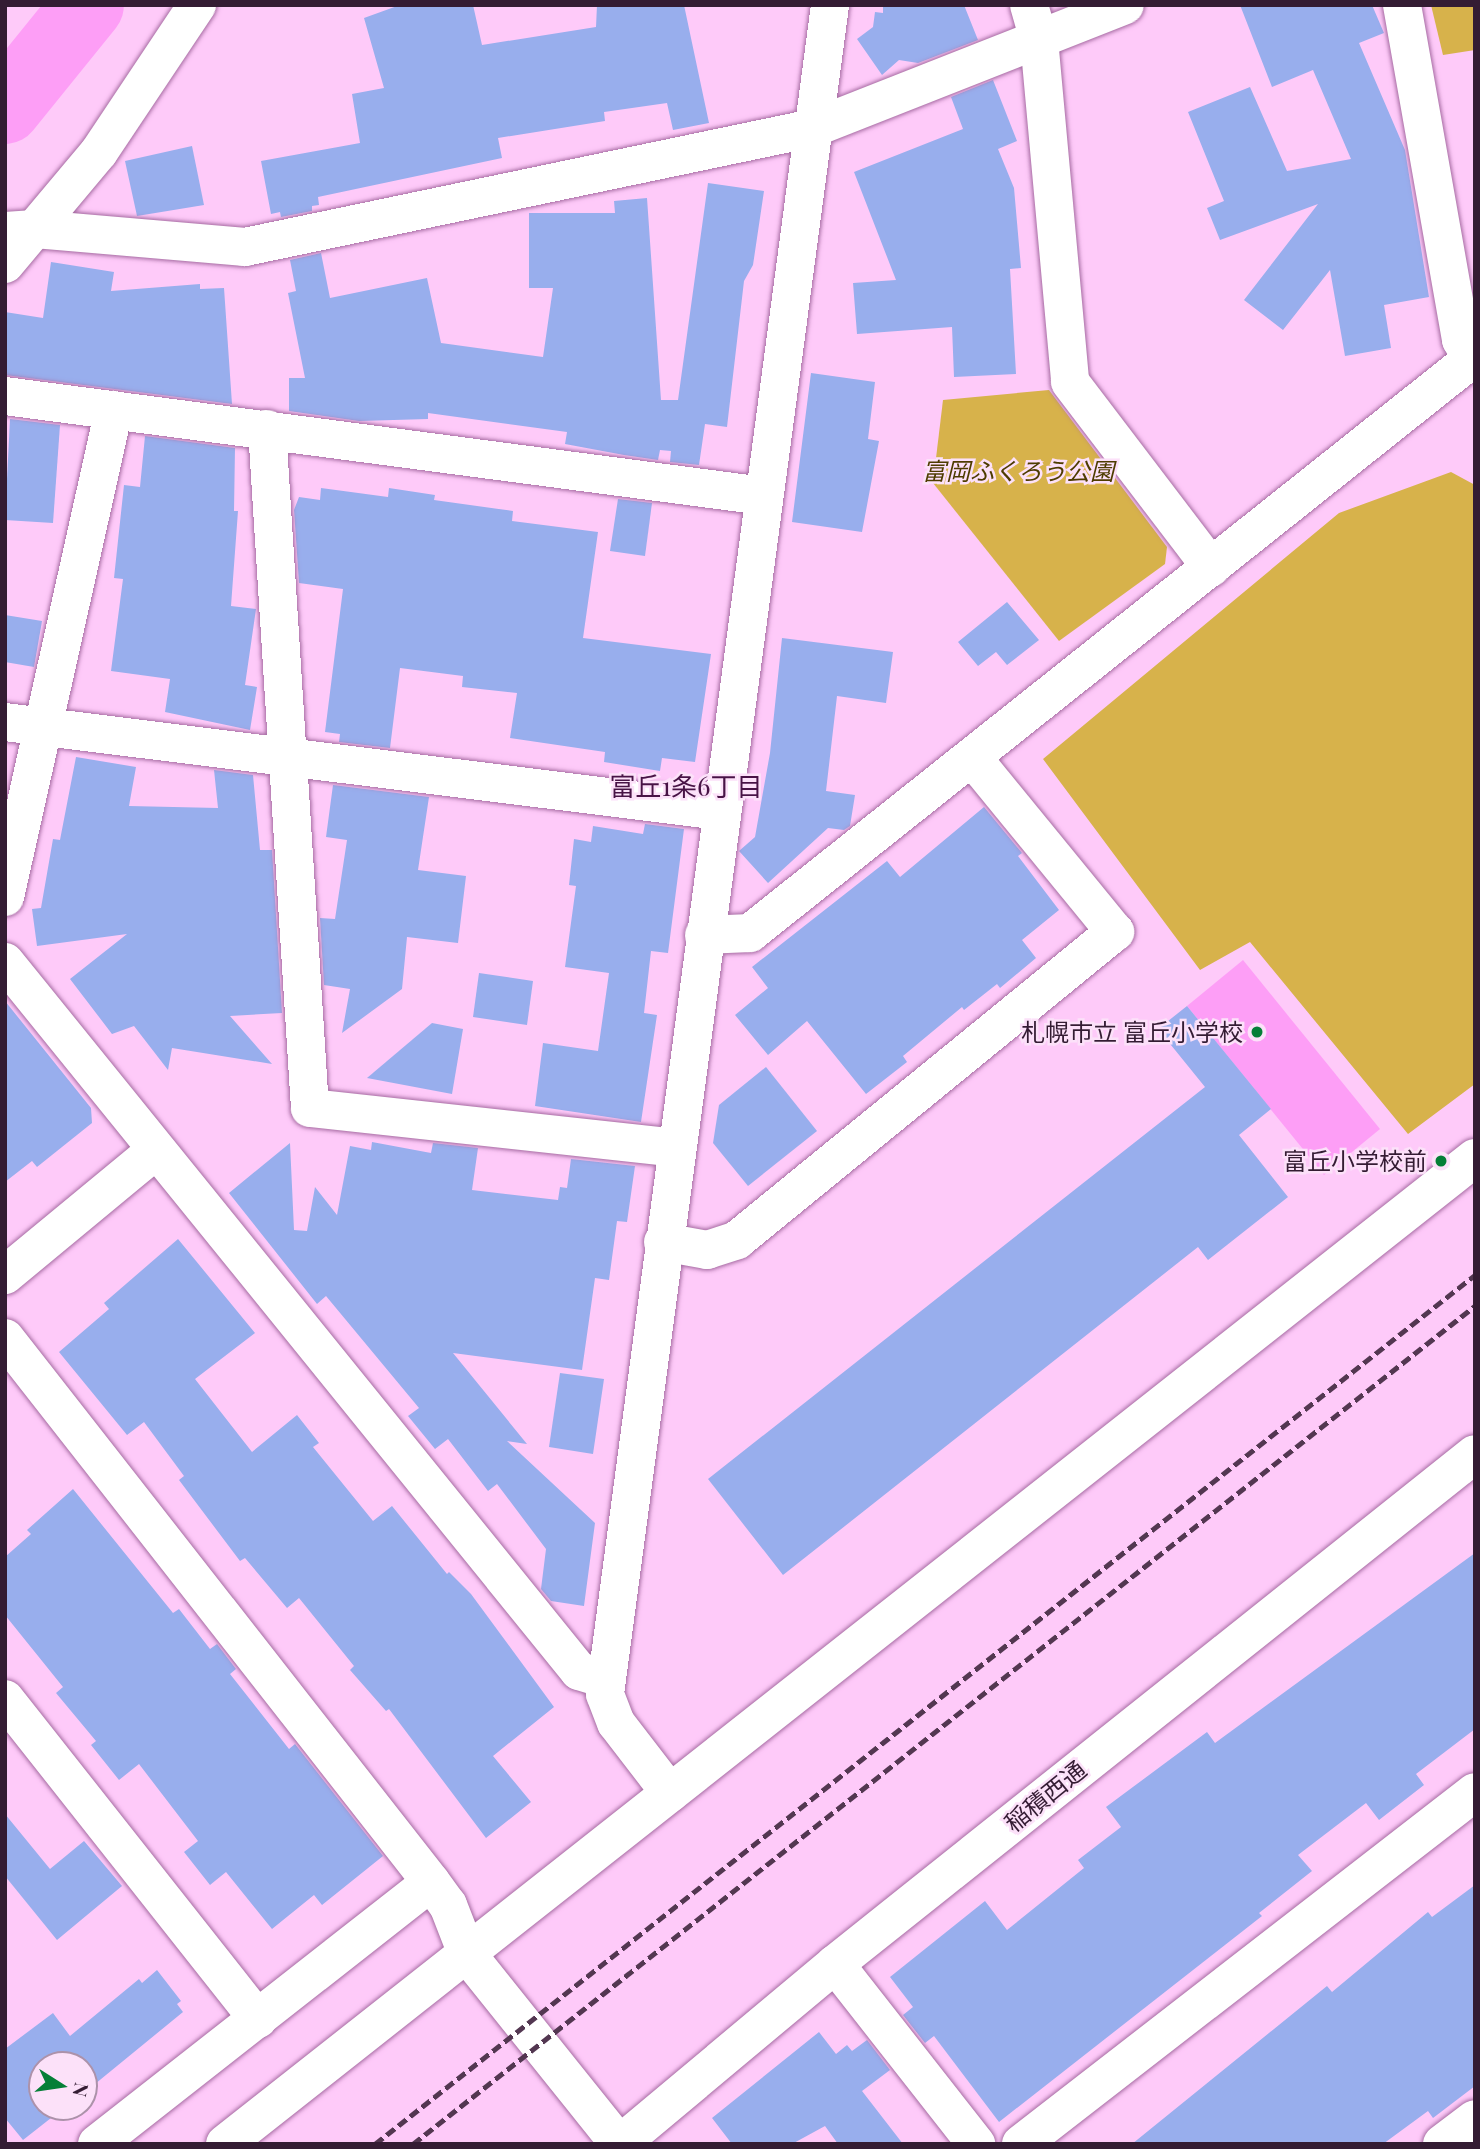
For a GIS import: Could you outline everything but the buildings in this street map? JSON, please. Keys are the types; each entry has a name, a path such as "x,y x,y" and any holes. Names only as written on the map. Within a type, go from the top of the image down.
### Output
{"street":[{"path":"5,264 20,230 99,152 197,5"},
{"path":"670,1793 616,1723 605,1694 663,1242 830,5"},
{"path":"20,230 245,247 813,128 1034,22 1125,5"},
{"path":"705,935 750,933 1474,361 1461,340 1402,5"},
{"path":"1034,22 1070,382 1211,567"},
{"path":"5,396 764,496"},
{"path":"5,897 114,410"},
{"path":"267,429 310,1108 676,1148"},
{"path":"5,722 288,755 721,811"},
{"path":"663,1242 707,1250 737,1240 1115,932 972,757"},
{"path":"5,962 579,1671 607,1679"},
{"path":"5,1275 156,1150"},
{"path":"225,2144 1475,1158"},
{"path":"5,1338 431,1882 448,1905 467,1954 619,2144"},
{"name":"稲積西通","path":"619,2144 835,1964 1475,1454"},
{"path":"5,1699 258,2019"},
{"path":"1021,2144 1475,1792"},
{"path":"97,2144 431,1882"},
{"path":"835,1964 976,2144"},
{"path":"1442,2144 1475,2119"}],"green space":[{"path":"1431,5 1475,5 1475,50 1443,55"},
{"name":"富岡ふくろう公園","path":"1049,390 1167,547 1165,564 1059,641 933,483 943,400"},
{"path":"1451,472 1475,485 1475,1084 1408,1134 1250,942 1200,970 1043,759 1339,513"}],"shaded area":[{"path":"1243,960 1380,1129 1324,1175 1187,1006"}],"waterway":[{"path":"5,108 88,5"}],"railway":[{"path":"375,2144 1475,1275"},
{"path":"413,2144 1475,1306"}],"place":[{"name":"札幌市立 富丘小学校","path":"1257,1032"},
{"name":"富丘小学校前","path":"1441,1161"}],"district":[{"name":"富丘1条6丁目","path":"686,786"}]}
